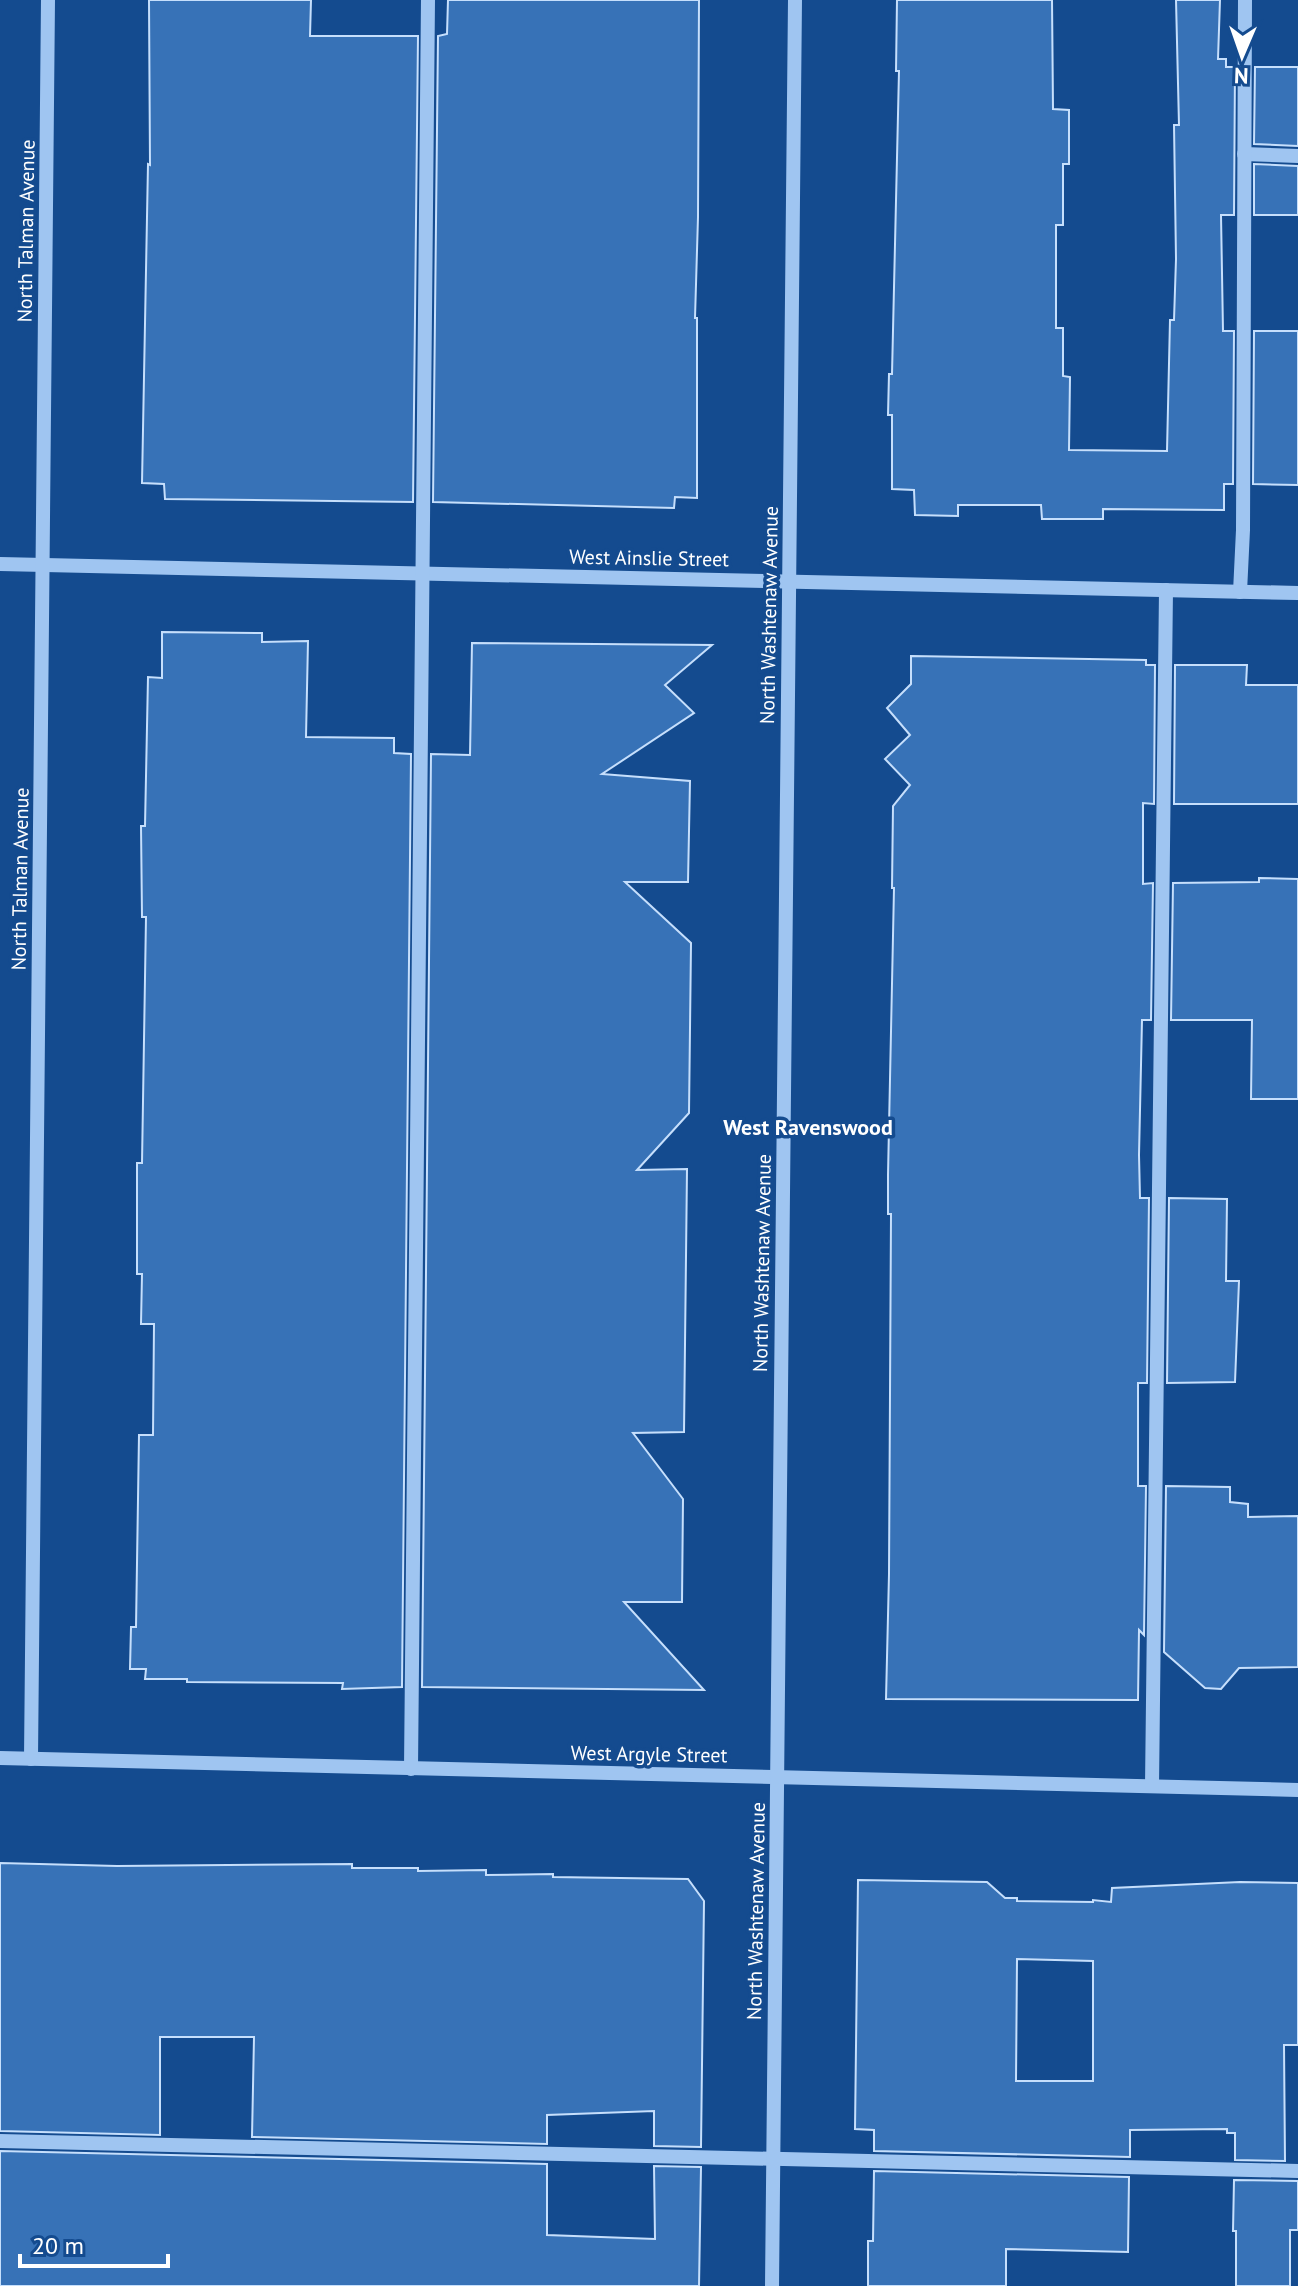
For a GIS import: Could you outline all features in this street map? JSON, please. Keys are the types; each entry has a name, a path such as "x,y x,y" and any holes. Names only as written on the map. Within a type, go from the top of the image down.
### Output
{"street":[{"name":"North Talman Avenue","path":"31,1759 48,0"},
{"path":"411,1769 428,0"},
{"name":"North Washtenaw Avenue","path":"772,2286 795,0"},
{"path":"1240,592 1243,530 1245,0"},
{"path":"1244,154 1298,156"},
{"name":"West Ainslie Street","path":"0,564 1298,593"},
{"path":"1152,1786 1166,590"},
{"name":"West Argyle Street","path":"0,1758 1298,1790"},
{"path":"0,2141 1298,2171"}],"building":[{"path":"149,0 311,0 310,36 418,36 413,502 165,499 164,484 142,483 150,165"},
{"path":"448,0 699,0 695,318 697,498 675,497 674,508 433,502 438,36 447,34"},
{"path":"897,0 1052,0 1053,109 1069,110 1069,164 1063,164 1063,225 1056,225 1056,328 1063,328 1063,376 1070,377 1069,450 1167,451 1170,320 1174,320 1176,259 1174,125 1179,125 1176,0 1220,0 1218,59 1226,59 1226,67 1235,67 1234,215 1221,215 1223,331 1234,331 1233,484 1224,484 1224,510 1103,509 1103,519 1042,519 1041,505 958,505 958,516 915,515 914,490 892,489 892,415 888,415 889,374 892,374 899,71 896,71"},
{"path":"1255,67 1298,67 1298,146 1254,144"},
{"path":"1254,164 1298,166 1298,215 1254,215"},
{"path":"1254,331 1298,331 1298,485 1253,484"},
{"path":"162,632 262,633 262,642 308,641 306,737 394,738 394,753 411,754 402,1687 342,1689 343,1683 187,1682 187,1679 145,1679 146,1669 130,1669 131,1627 136,1627 139,1435 153,1435 154,1324 141,1324 142,1274 137,1274 137,1163 142,1163 146,917 142,917 141,826 145,826 148,677 162,678"},
{"path":"472,643 712,645 665,685 694,713 602,774 690,781 688,882 625,882 691,943 689,1113 637,1170 687,1169 684,1432 633,1433 683,1499 682,1602 624,1602 704,1690 422,1687 431,754 470,755"},
{"path":"911,656 1146,660 1146,665 1155,665 1154,804 1143,803 1143,884 1153,883 1151,1020 1142,1020 1139,1155 1140,1198 1149,1198 1147,1383 1138,1383 1138,1486 1146,1486 1144,1635 1139,1630 1138,1700 886,1699 893,806 910,785 885,759 910,735 887,708 911,684"},
{"path":"1175,665 1247,665 1246,685 1298,685 1298,804 1174,804"},
{"path":"1259,878 1298,879 1298,1099 1251,1099 1252,1020 1171,1020 1173,883 1259,882"},
{"path":"1169,1198 1227,1199 1226,1281 1239,1281 1235,1382 1167,1383"},
{"path":"1166,1486 1230,1487 1230,1502 1248,1504 1248,1517 1298,1516 1298,1667 1239,1668 1221,1689 1205,1688 1164,1652"},
{"path":"0,1863 117,1866 352,1864 352,1868 418,1868 418,1871 486,1870 486,1875 688,1879 704,1901 701,2147 654,2146 654,2111 547,2115 547,2144 252,2137 254,2037 160,2037 160,2135 0,2131"},
{"path":"858,1880 987,1882 1005,1898 1017,1898 1017,1901 1093,1902 1111,1902 1112,1888 1240,1882 1298,1883 1298,2045 1284,2045 1285,2161 1235,2160 1235,2133 1227,2133 1227,2129 1130,2130 1130,2157 874,2151 874,2130 855,2129","holes":["1017,1959 1093,1961 1093,2081 1016,2081"]},
{"path":"0,2151 547,2164 547,2235 655,2239 654,2166 701,2167 699,2286 0,2286"},
{"path":"874,2171 1129,2177 1128,2252 1006,2249 1006,2286 868,2286 868,2241 873,2241"},
{"path":"1234,2180 1298,2181 1298,2230 1290,2230 1290,2286 1236,2286"}],"district":[{"name":"West Ravenswood","path":"808,1127"}]}
